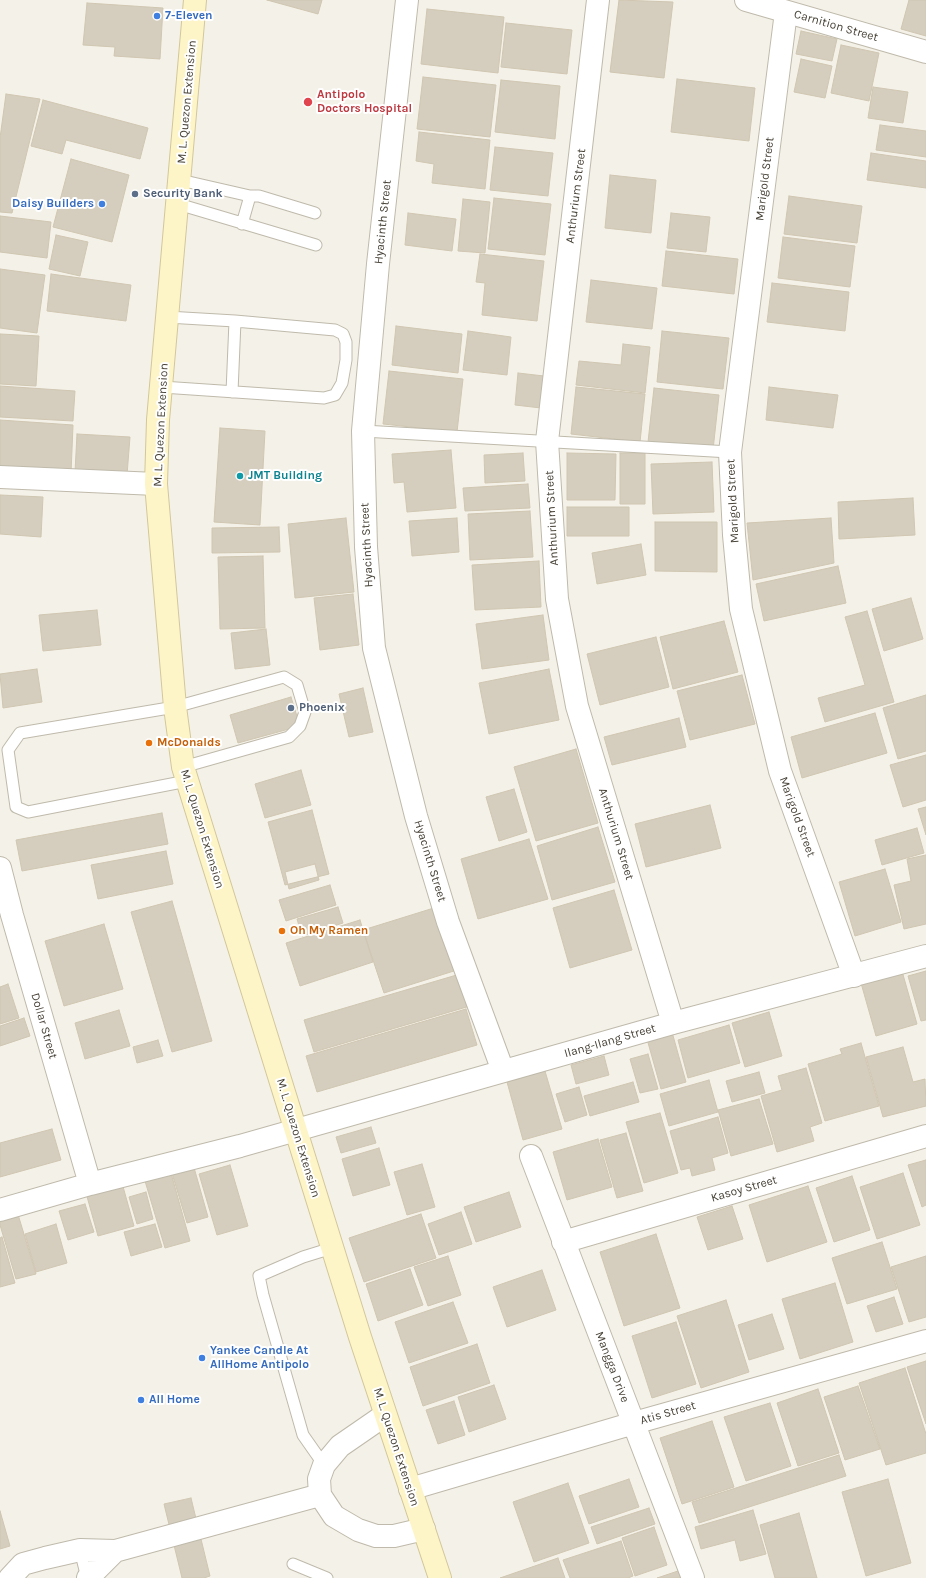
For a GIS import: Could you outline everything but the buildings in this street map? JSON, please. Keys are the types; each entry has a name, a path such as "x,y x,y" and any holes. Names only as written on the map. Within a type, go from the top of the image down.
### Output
{"main road":[{"name":"M. L. Quezon Extension","path":"196,0 158,420 156,484 175,707 185,774 332,1248 385,1415 440,1578"}],"street":[{"name":"Hyacinth Street","path":"407,0 378,264 363,431 366,547 374,648 416,816 448,922 503,1072"},
{"name":"Anthurium Street","path":"598,0 548,441 557,599 577,706 673,1023"},
{"name":"Carnition Street","path":"746,0 926,52"},
{"name":"Marigold Street","path":"786,12 730,452 734,535 743,616 780,771 854,976"},
{"path":"0,477 156,484"},
{"name":"Dollar Street","path":"0,868 12,915 90,1184"},
{"name":"Ilang-Ilang Street","path":"0,1210 90,1184 295,1130 673,1023 926,956"},
{"name":"Kasoy Street","path":"563,1242 926,1136"},
{"name":"Mangga Drive","path":"531,1156 693,1578"},
{"name":"Atis Street","path":"410,1489 634,1423 926,1341"},
{"path":"385,1415 340,1446 324,1465 319,1479 320,1495 334,1516 358,1530 376,1536 394,1536 424,1529"},
{"path":"10,1578 23,1564 80,1550 115,1551 320,1495"},
{"path":"87,1578 115,1551"}],"lane":[{"path":"180,180 250,196 259,196 315,213"},
{"path":"242,224 250,196"},
{"path":"178,204 316,245"},
{"path":"162,387 324,398 335,395 342,383 346,360 346,342 343,334 335,330 235,321 168,317"},
{"path":"232,392 235,321"},
{"path":"363,431 730,452"},
{"path":"284,677 297,685 304,712 300,726 289,737 185,774 28,812 16,807 8,750 20,733 175,707 284,677"},
{"path":"324,1465 303,1435 263,1295 259,1276 303,1257 332,1248"},
{"path":"80,1550 87,1578"},
{"path":"293,1564 327,1578"}],"place":[{"name":"7-Eleven","path":"157,16"},
{"name":"Antipolo Doctors Hospital","path":"308,102"},
{"name":"Security Bank","path":"135,194"},
{"name":"Daisy Builders","path":"102,204"},
{"name":"JMT Building","path":"240,476"},
{"name":"Phoenix","path":"291,708"},
{"name":"McDonalds","path":"149,743"},
{"name":"Oh My Ramen","path":"282,931"},
{"name":"Yankee Candle At AllHome Antipolo","path":"202,1358"},
{"name":"All Home","path":"141,1400"}]}
